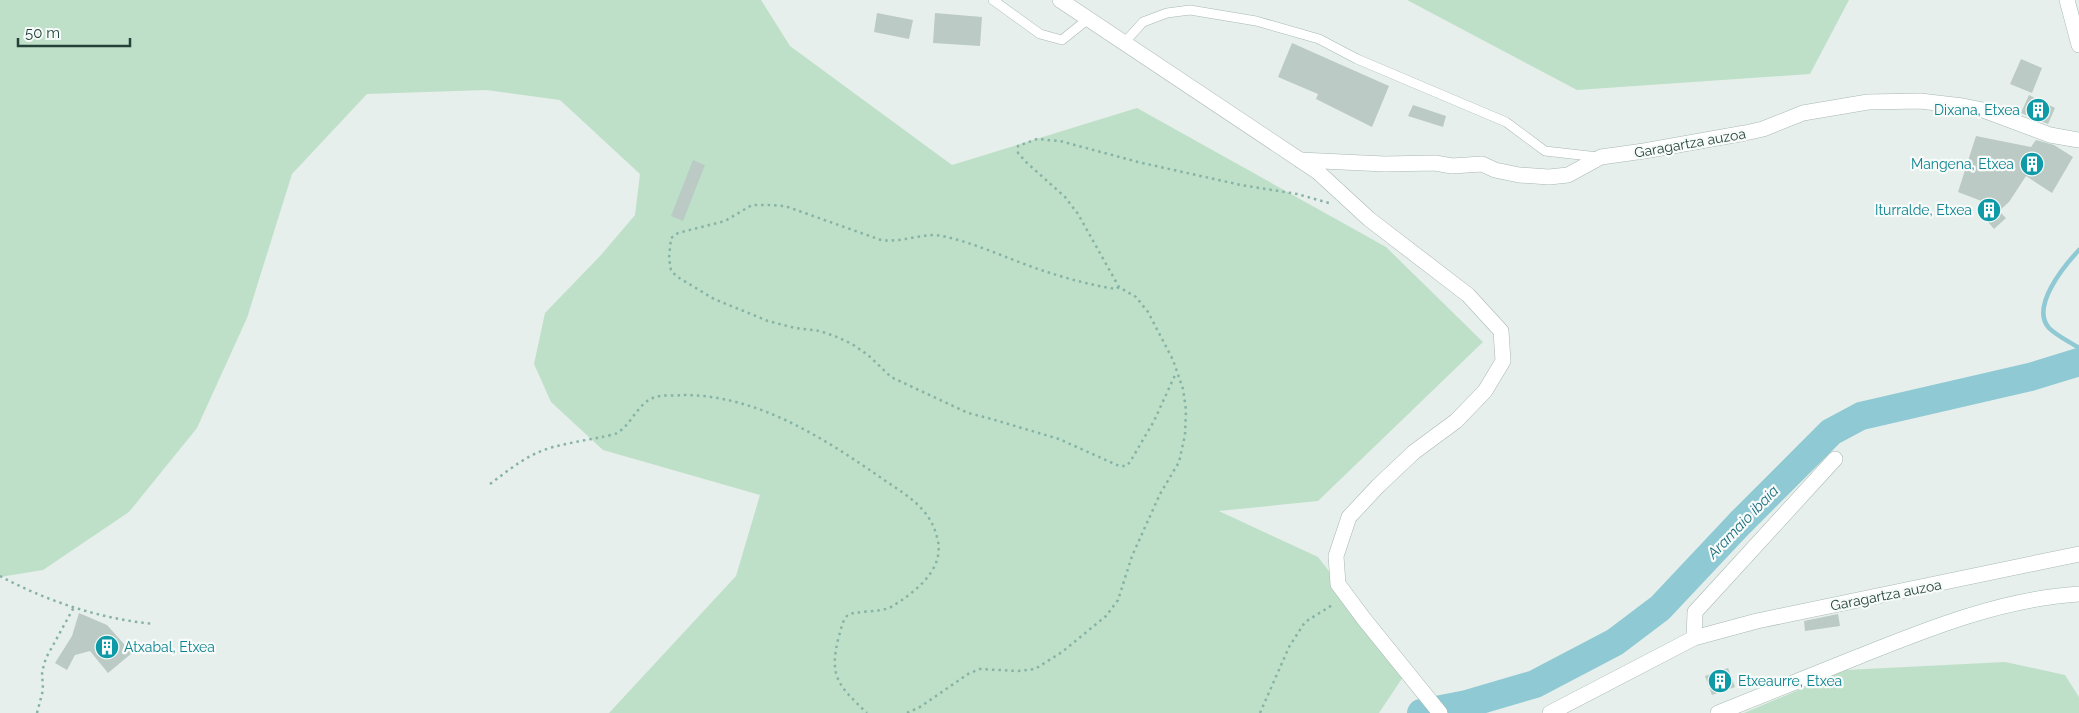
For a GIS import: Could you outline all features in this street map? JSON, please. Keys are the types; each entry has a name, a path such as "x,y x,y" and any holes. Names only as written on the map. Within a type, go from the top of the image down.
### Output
{"street":[{"path":"1060,0 1318,172 1369,219 1468,295 1501,331 1504,361 1485,392 1456,421 1414,452 1378,486 1350,517 1336,556 1338,584 1440,713"},
{"path":"2072,4 2079,45"},
{"name":"Garagartza auzoa","path":"1299,160 1385,164 1435,163 1452,166 1482,164 1495,170 1519,175 1549,177 1568,175 1601,157 1745,133 1763,129 1803,113 1868,102 1920,101 1963,106 1983,110 2050,135 2079,140"},
{"path":"1694,638 1695,612 1835,460"},
{"name":"Garagartza auzoa","path":"1550,713 1694,638 1757,621 1996,573 2079,554"},
{"path":"1718,713 1912,635 1983,611 2029,600 2079,594"}],"lane":[{"path":"993,0 1040,34 1062,40 1088,19"},
{"path":"1124,43 1143,22 1167,13 1190,10 1256,21 1319,39 1357,59 1506,122 1545,151 1601,157"}],"path":[{"path":"907,713 920,707 968,674 980,669 1036,669 1062,652 1106,616 1118,600 1132,556 1160,494 1178,462 1185,435 1186,410 1183,390 1164,342 1148,312 1136,296 1119,286 1078,214 1065,197 1018,153 1018,146 1037,139 1060,141 1138,162 1232,183 1297,194 1336,205"},
{"path":"1119,286 1116,288 1075,280 1041,270 957,239 939,235 892,242 881,240 785,206 752,205 726,221 678,233 671,238 669,258 671,270 676,276 714,298 768,321 795,328 820,331 837,337 868,355 891,378 968,413 1059,439 1119,466 1126,466 1130,462 1154,421 1177,372"},
{"path":"490,484 528,456 552,448 617,433 648,399 660,396 705,395 748,406 786,419 842,451 920,505 934,522 938,540 934,569 914,591 891,608 853,613 846,616 843,622 835,656 835,674 839,684 867,713"},
{"path":"0,576 74,608 154,624"},
{"path":"1260,713 1289,647 1305,622 1348,596"},
{"path":"38,713 43,690 42,672 46,658 74,608"}],"green space":[{"path":"0,0 761,0 790,46 952,165 1137,108 1386,247 1483,342 1318,501 1219,511 1318,557 1407,671 1379,713 609,713 736,576 760,495 603,450 551,402 534,364 545,313 601,255 635,215 640,174 560,100 486,90 367,94 292,174 247,318 197,428 129,512 43,570 0,577"},
{"path":"1407,0 1849,0 1810,74 1577,90"},
{"path":"2005,662 2065,675 2079,697 2079,713 1744,713 1846,670"}],"building":[{"path":"877,13 913,20 909,39 874,32"},
{"path":"935,13 982,17 980,46 933,43"},
{"path":"1292,43 1389,86 1372,127 1316,99 1318,94 1278,77"},
{"path":"2021,59 2042,68 2032,93 2010,84"},
{"name":"Dixana, Etxea","path":"2029,95 2055,108 2048,124 2021,113"},
{"path":"1413,105 1446,116 1443,127 1408,116"},
{"path":"1976,136 2031,147 2036,140 2054,145 2073,157 2052,193 2026,176 2009,202 1999,211 2006,218 1994,229 1977,209 1984,202 1958,192"},
{"path":"693,160 705,165 683,221 671,216"},
{"path":"79,613 107,625 132,653 108,673 90,651 75,655 67,670 55,663 72,636"},
{"path":"1838,614 1840,626 1805,631 1804,621"},
{"name":"Etxeaurre, Etxea","path":"1728,668 1735,687 1712,695 1705,676"}],"waterway":[{"path":"2079,250 2065,266 2051,287 2044,309 2044,319 2049,328 2079,348"},
{"name":"Aramaio ibaia","path":"1421,713 1467,704 1535,684 1615,642 1660,608 1740,523 1831,432 1861,416 2030,377 2079,362"}],"place":[{"name":"Dixana, Etxea","path":"2038,110"},
{"name":"Mangena, Etxea","path":"2032,164"},
{"name":"Iturralde, Etxea","path":"1989,210"},
{"name":"Atxabal, Etxea","path":"107,647"},
{"name":"Etxeaurre, Etxea","path":"1720,681"}]}
